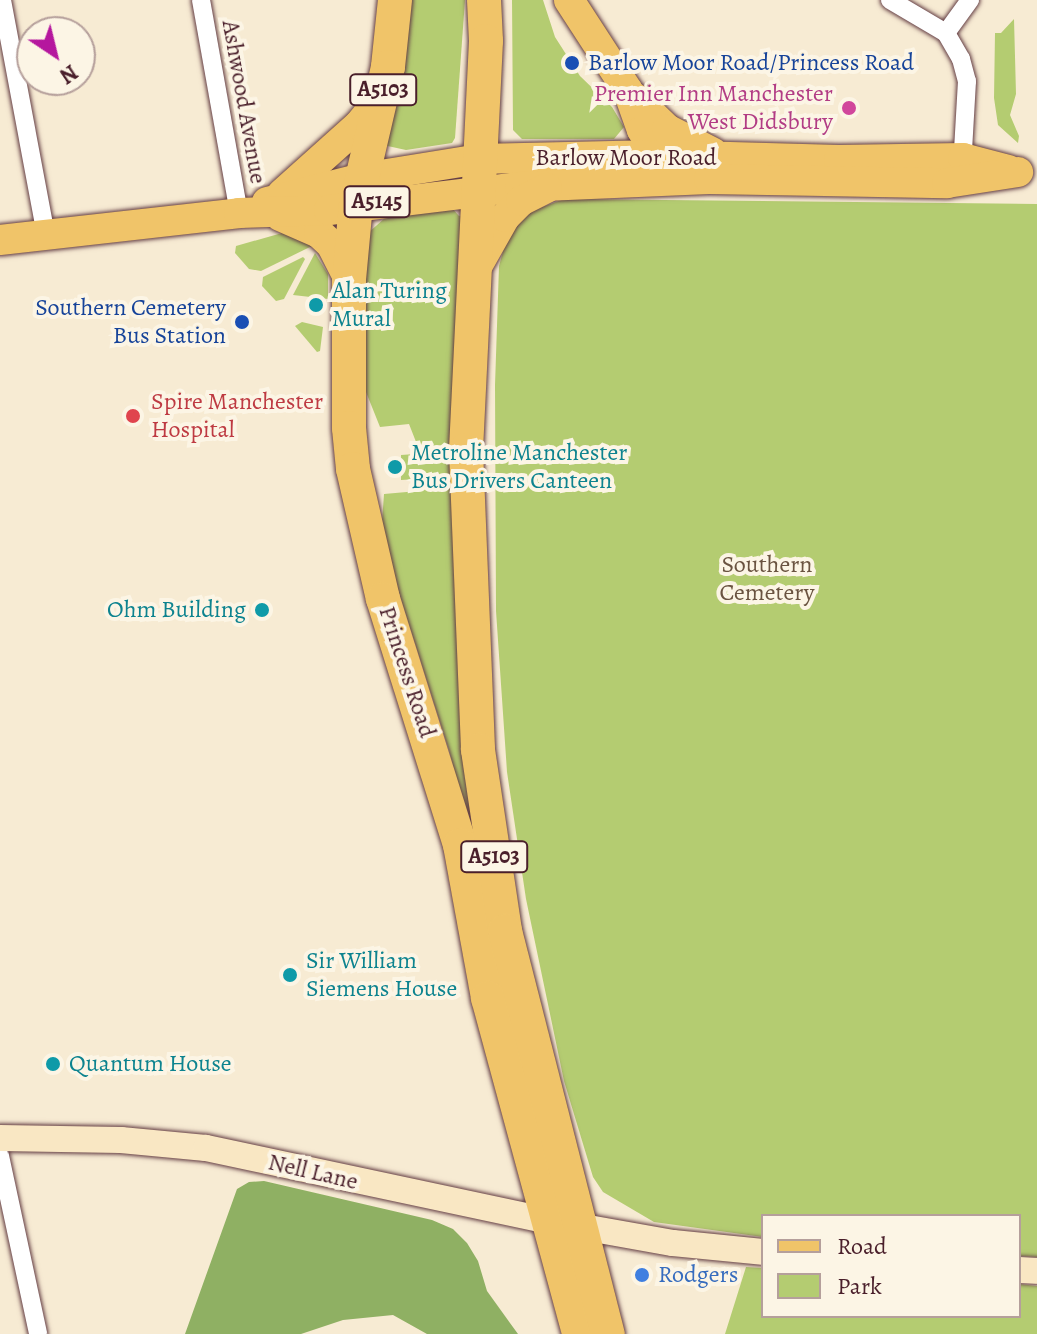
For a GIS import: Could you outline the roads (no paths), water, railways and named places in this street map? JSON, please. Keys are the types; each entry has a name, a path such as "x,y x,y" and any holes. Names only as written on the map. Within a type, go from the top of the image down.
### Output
{"highway":[{"name":"Princess Road","path":"395,0 382,97 359,191 349,279 349,428 368,547 460,845 488,998 564,1223 595,1285 608,1334"},
{"name":"Princess Road","path":"484,0 486,41 468,368 466,479 478,750 505,931 564,1223 579,1334"}],"main road":[{"name":"A5145","path":"571,1 628,91 642,130 657,155 678,180"},
{"name":"A5145","path":"628,91 667,129 723,157"},
{"name":"A5145","path":"349,279 331,244 277,206 359,125 382,97"},
{"name":"Barlow Moor Road","path":"0,240 239,213 359,191 657,155 1027,173"},
{"name":"Barlow Moor Road","path":"479,175 564,185 962,170"},
{"name":"A5145","path":"475,271 511,209 541,190 564,185"}],"street":[{"path":"2,0 46,234"},
{"name":"Ashwood Avenue","path":"201,0 239,213"},
{"path":"890,0 946,33 961,59 967,81 962,170"},
{"path":"946,33 970,0"},
{"name":"Nell Lane","path":"0,1138 121,1140 214,1149 624,1235 761,1252"},
{"path":"0,1156 38,1334"},
{"path":"595,1285 601,1261 624,1235"}],"place":[{"name":"Barlow Moor Road/Princess Road","path":"572,63"},
{"name":"Premier Inn Manchester West Didsbury","path":"849,108"},
{"name":"Alan Turing Mural","path":"316,305"},
{"name":"Southern Cemetery Bus Station","path":"242,322"},
{"name":"Spire Manchester Hospital","path":"133,416"},
{"name":"Metroline Manchester Bus Drivers Canteen","path":"395,467"},
{"name":"Ohm Building","path":"262,610"},
{"name":"Sir William Siemens House","path":"290,975"},
{"name":"Quantum House","path":"53,1064"},
{"name":"Rodgers","path":"642,1275"}],"park label":[{"name":"Southern Cemetery","path":"767,579"}]}
